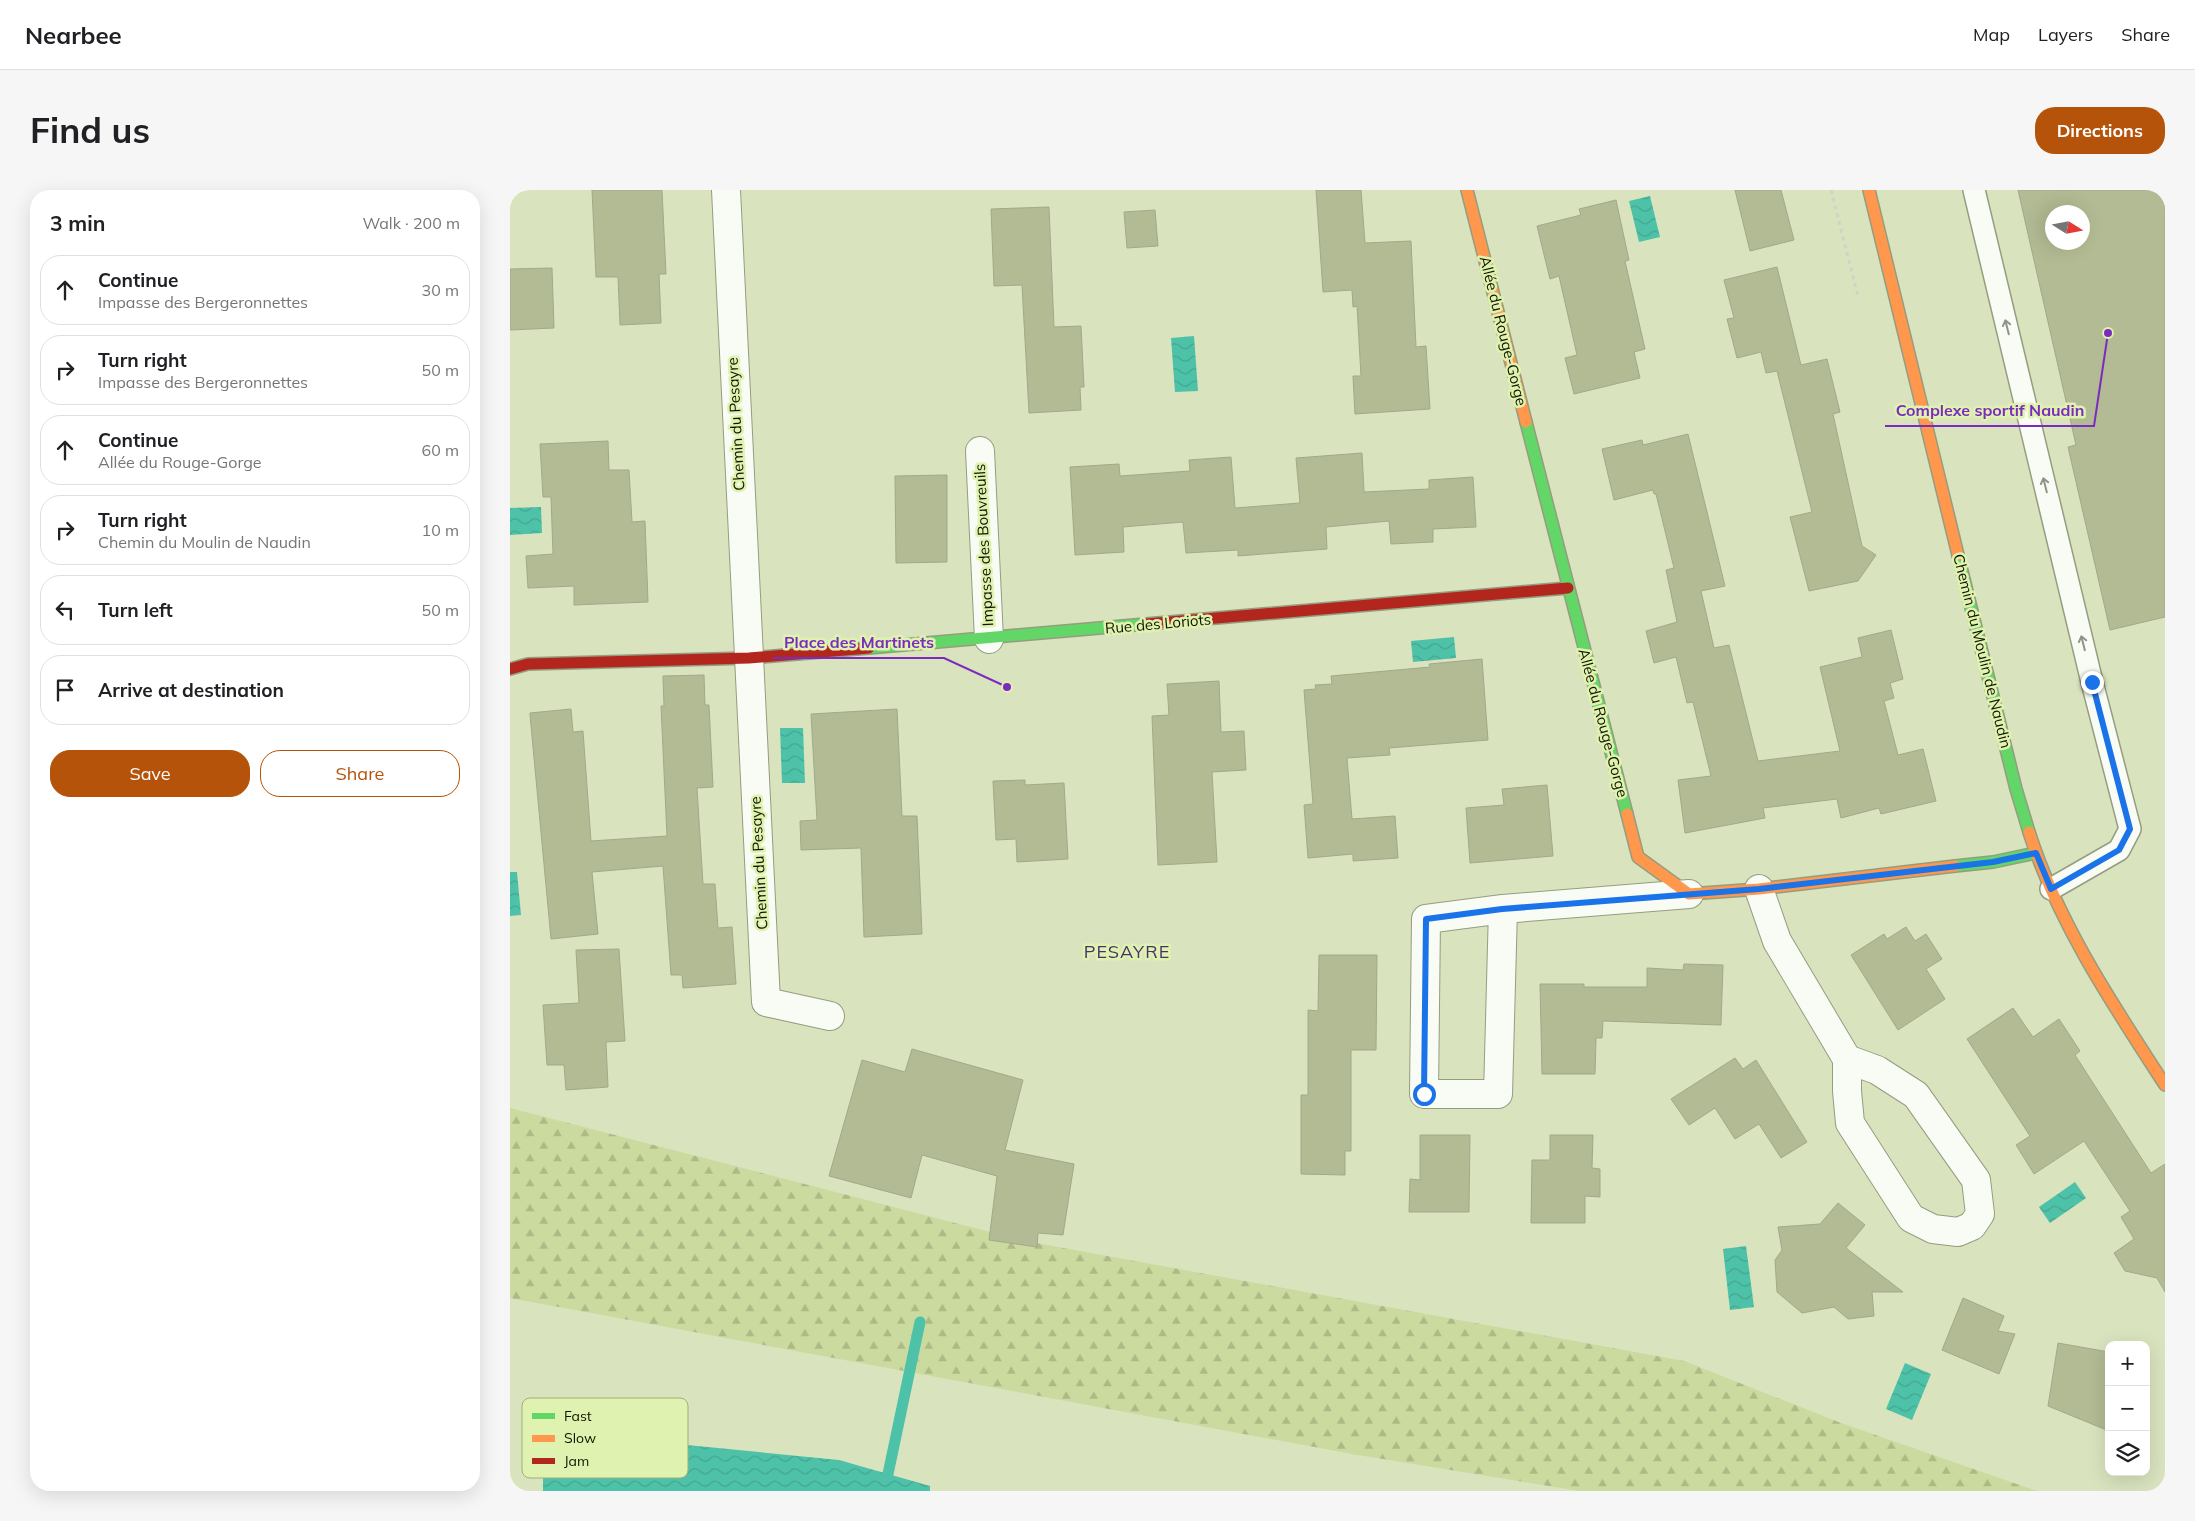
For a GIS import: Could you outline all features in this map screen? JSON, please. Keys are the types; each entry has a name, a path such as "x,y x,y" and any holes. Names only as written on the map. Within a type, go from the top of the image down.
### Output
{"street":[{"name":"Chemin du Pesayre","path":"726,190 766,1002 830,1016"},
{"name":"Allée du Rouge-Gorge","path":"1468,190 1638,857 1689,894"},
{"name":"Chemin du Moulin de Naudin","path":"1869,190 2016,789 2036,853 2051,889 2110,1000 2165,1085"},
{"name":"Impasse des Bouvreuils","path":"980,452 989,639"},
{"name":"Rue des Loriots","path":"748,658 989,639 1568,588"},
{"path":"510,669 528,664 748,658"},
{"path":"1502,909 1498,1094 1424,1094 1426,919 1502,909 1759,889 1993,862 2036,853"},
{"path":"1759,889 1778,941 1847,1059 1850,1123 1911,1218 1932,1229 1958,1232 1972,1226 1980,1214 1976,1180 1916,1096 1878,1070 1847,1059"}],"lane":[{"path":"1974,190 2090,672 2130,829 2119,850 2051,889"}],"green space":[{"path":"510,1108 1025,1241 1684,1361 1841,1423 2037,1491 1580,1491 1352,1454 510,1298"}],"water":[{"path":"1650,196 1660,237 1639,242 1629,201"},
{"path":"1194,336 1198,391 1175,392 1171,338"},
{"path":"541,507 542,533 510,535 510,508"},
{"path":"1454,637 1456,658 1413,662 1411,641"},
{"path":"780,728 803,728 805,783 782,783"},
{"path":"510,872 517,872 521,915 510,916"},
{"path":"2075,1182 2086,1198 2050,1223 2039,1207"},
{"path":"1746,1246 1754,1307 1730,1310 1723,1249"},
{"path":"1905,1363 1931,1374 1912,1420 1886,1409"},
{"path":"688,1445 839,1460 930,1486 930,1491 543,1491 543,1478 688,1478"}],"building":[{"path":"592,190 662,190 666,274 659,274 661,323 620,325 618,277 596,277"},
{"path":"1316,190 1361,190 1365,243 1411,241 1416,347 1426,346 1430,409 1355,414 1353,376 1361,376 1357,306 1353,307 1352,290 1323,292"},
{"path":"1735,190 1781,190 1794,240 1750,251"},
{"path":"2018,190 2165,190 2165,617 2110,630 2068,447 2076,445"},
{"path":"1616,200 1629,260 1625,261 1645,349 1634,352 1640,378 1574,394 1565,358 1577,355 1559,276 1550,279 1537,226 1581,215 1579,209"},
{"path":"1049,207 1054,327 1081,326 1084,387 1080,387 1081,410 1029,413 1022,285 994,286 991,209"},
{"path":"1155,210 1158,246 1127,248 1124,212"},
{"path":"1777,267 1801,365 1827,359 1840,412 1833,414 1862,546 1876,555 1858,581 1809,591 1790,517 1812,512 1777,371 1766,373 1761,352 1737,358 1727,319 1734,318 1724,280"},
{"path":"552,268 554,328 510,330 510,269"},
{"path":"1688,434 1725,586 1701,591 1714,648 1729,645 1758,761 1840,751 1820,667 1862,657 1858,638 1891,630 1903,679 1890,683 1894,698 1884,701 1898,755 1923,749 1936,801 1881,814 1879,808 1841,818 1837,799 1763,808 1765,818 1685,833 1678,780 1711,776 1693,702 1687,703 1676,657 1654,663 1646,631 1677,622 1666,570 1674,568 1656,494 1654,494 1653,490 1614,500 1602,449 1642,440 1643,445"},
{"path":"608,441 609,470 629,470 632,522 645,521 648,602 574,605 574,586 528,588 526,556 553,554 551,497 543,497 540,444"},
{"path":"1362,453 1364,492 1429,489 1429,480 1473,477 1476,527 1433,529 1433,542 1391,544 1389,521 1326,527 1327,549 1238,556 1238,550 1186,553 1183,522 1123,527 1124,552 1075,555 1070,467 1119,464 1120,476 1190,471 1189,460 1231,457 1235,508 1300,503 1296,458"},
{"path":"947,475 947,562 896,563 895,476"},
{"path":"1482,659 1488,740 1389,748 1390,755 1347,758 1352,819 1395,816 1398,858 1353,861 1353,854 1308,858 1304,805 1313,804 1304,690 1316,689 1315,685 1332,684 1331,676 1430,667 1429,664"},
{"path":"704,675 705,705 709,705 713,787 697,788 703,884 715,884 718,928 732,927 736,984 683,988 682,975 671,975 663,866 592,872 598,934 551,939 530,713 571,709 573,732 583,731 591,841 667,836 661,706 664,706 663,676"},
{"path":"1219,681 1221,732 1244,731 1246,770 1212,772 1217,862 1158,865 1152,716 1169,715 1167,684"},
{"path":"897,709 902,816 917,816 922,934 864,937 861,848 801,850 800,821 817,820 811,714"},
{"path":"1025,780 1025,785 1064,783 1068,859 1017,862 1016,839 996,840 993,781"},
{"path":"1547,785 1553,856 1470,863 1466,808 1504,805 1502,789"},
{"path":"1906,927 1915,941 1926,934 1942,959 1926,969 1945,999 1898,1030 1851,955 1884,934 1887,939"},
{"path":"619,949 625,1041 606,1042 608,1087 566,1090 564,1065 547,1065 543,1005 579,1003 576,950"},
{"path":"1319,955 1377,955 1376,1050 1351,1050 1351,1151 1345,1151 1345,1175 1301,1174 1301,1095 1308,1095 1308,1010 1318,1011"},
{"path":"1684,964 1723,965 1721,1025 1603,1021 1602,1038 1596,1038 1595,1074 1542,1074 1540,984 1584,984 1584,987 1647,987 1647,968 1683,970"},
{"path":"2013,1008 2033,1037 2059,1019 2080,1051 2075,1055 2151,1173 2165,1164 2165,1292 2157,1278 2125,1271 2114,1253 2134,1239 2121,1217 2130,1211 2084,1141 2034,1174 2016,1145 2030,1136 1967,1039"},
{"path":"912,1049 1023,1080 1005,1150 1074,1164 1063,1235 1038,1233 1037,1247 989,1240 997,1176 922,1155 911,1198 829,1176 862,1060 905,1072"},
{"path":"1735,1058 1743,1069 1756,1060 1807,1142 1781,1158 1759,1124 1735,1139 1715,1108 1689,1125 1671,1099"},
{"path":"1420,1135 1470,1135 1469,1212 1409,1212 1410,1179 1420,1180"},
{"path":"1550,1135 1593,1135 1592,1168 1600,1169 1600,1197 1585,1196 1585,1223 1531,1223 1532,1160 1550,1160"},
{"path":"1838,1203 1865,1225 1846,1248 1903,1292 1872,1292 1874,1316 1848,1319 1834,1307 1802,1313 1777,1292 1775,1260 1782,1250 1778,1227 1820,1224"},
{"path":"1963,1298 2004,1316 1998,1331 2015,1334 1999,1374 1942,1350"},
{"path":"2058,1343 2105,1351 2105,1429 2048,1406"}],"waterway":[{"path":"888,1474 920,1322"}],"traffic: fast":[{"path":"1526,422 1627,814"},
{"path":"1958,555 2016,789 2029,832"},
{"path":"869,648 1146,624"},
{"path":"1955,866 1993,862 2036,853"}],"traffic: slow":[{"path":"1467,190 1526,422"},
{"path":"1869,190 1958,555"},
{"path":"1627,814 1638,857 1689,894 1759,889 1955,866"},
{"path":"2029,832 2055,899 2088,963 2165,1085"}],"traffic: jam":[{"path":"1146,624 1568,588"},
{"path":"510,669 528,664 749,658 869,648"}],"place":[{"name":"Complexe sportif Naudin","path":"2108,333"},
{"name":"Place des Martinets","path":"1007,687"}],"district":[{"name":"PESAYRE","path":"1127,952"}],"route":[{"path":"1424,1094 1426,919 1502,909 1759,889 1993,862 2036,853 2051,889 2119,850 2130,829 2092,682"}]}
